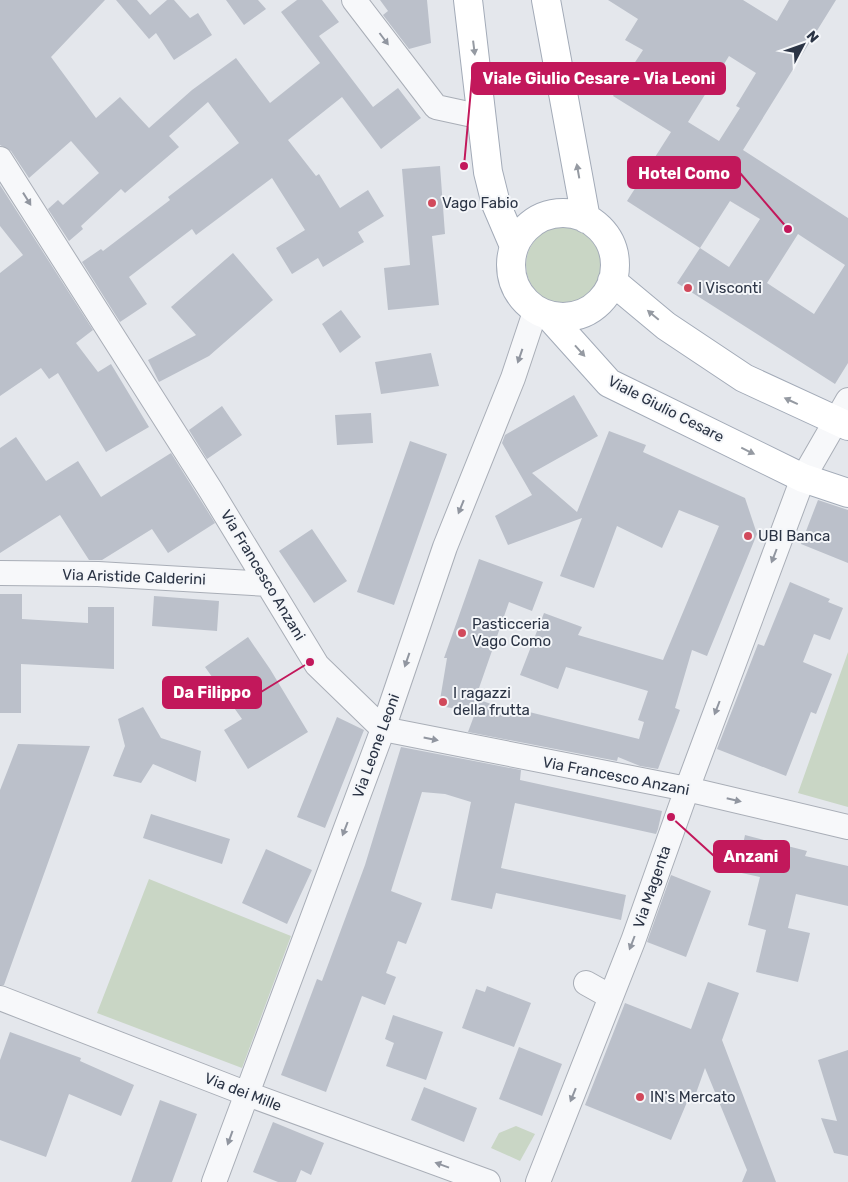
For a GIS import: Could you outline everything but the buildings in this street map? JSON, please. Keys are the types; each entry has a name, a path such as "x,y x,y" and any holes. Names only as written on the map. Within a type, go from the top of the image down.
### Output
{"main road":[{"path":"468,0 491,182 496,204 514,246"},
{"path":"546,0 586,219"},
{"path":"570,213 586,219 598,227 607,238 613,252 615,266 612,281 605,295 586,310 564,317 542,312 522,298 514,282 510,264 514,246 522,231 536,220 552,214 570,213"},
{"path":"612,281 666,326 744,378 844,416"},
{"name":"Viale Giulio Cesare","path":"542,312 608,383 803,478 848,493"}],"street":[{"path":"354,0 436,107 482,117"},
{"name":"Via Francesco Anzani","path":"0,158 115,338 318,665 383,730 686,789 848,827"},
{"name":"Via Leone Leoni","path":"214,1182 245,1093 383,730 445,547 513,378 542,312"},
{"name":"Via Magenta","path":"538,1182 611,997 686,789 803,478 844,416"},
{"name":"Via Aristide Calderini","path":"0,573 98,574 268,584"},
{"path":"586,983 611,997"},
{"name":"Via dei Mille","path":"0,998 245,1093 488,1182"}],"green space":[{"path":"565,226 580,229 593,237 601,250 604,265 601,280 593,293 580,301 565,304 550,301 537,293 529,280 526,265 529,250 537,237 550,229"},
{"path":"848,652 848,807 798,793"},
{"path":"149,879 291,936 242,1068 97,1013"},
{"path":"516,1126 535,1134 520,1161 491,1148 499,1133"}],"place":[{"name":"Viale Giulio Cesare - Via Leoni","path":"464,166"},
{"name":"Vago Fabio","path":"432,203"},
{"name":"Hotel Como","path":"788,229"},
{"name":"I Visconti","path":"688,288"},
{"name":"UBI Banca","path":"748,536"},
{"name":"Pasticceria Vago Como","path":"462,633"},
{"name":"Da Filippo","path":"310,662"},
{"name":"I ragazzi della frutta","path":"443,702"},
{"name":"Anzani","path":"671,817"},
{"name":"IN's Mercato","path":"640,1097"}]}
